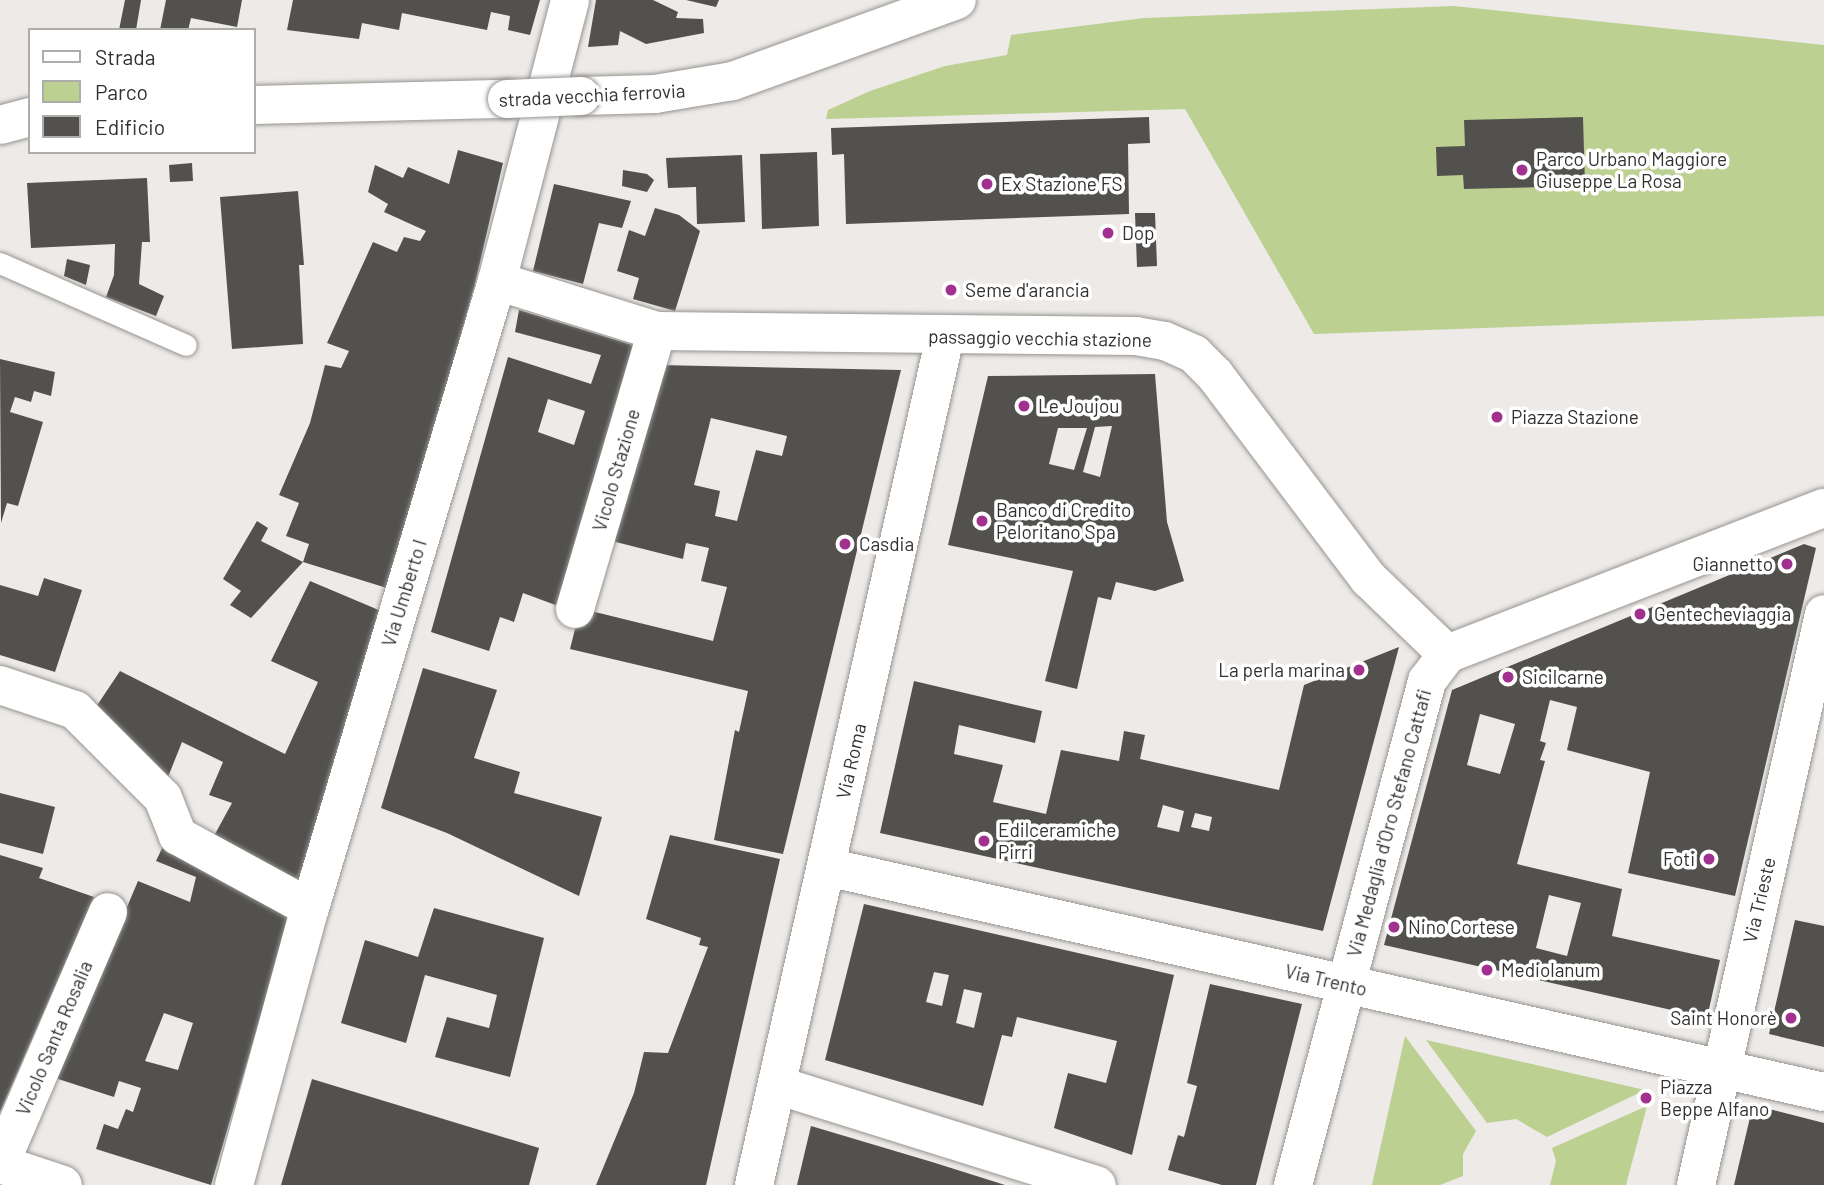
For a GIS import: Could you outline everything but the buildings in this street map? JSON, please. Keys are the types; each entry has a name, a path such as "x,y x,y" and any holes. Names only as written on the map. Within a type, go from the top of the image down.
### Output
{"street":[{"name":"Via Umberto I","path":"234,1185 310,908 497,281 570,0"},
{"name":"strada vecchia ferrovia","path":"256,104 655,94 733,80 957,0"},
{"path":"0,96 28,102"},
{"path":"0,125 28,118"},
{"name":"passaggio vecchia stazione","path":"497,281 657,331 945,337 1136,336 1165,341 1194,354 1222,385 1369,579 1447,654"},
{"name":"Vicolo Stazione","path":"575,609 657,331"},
{"name":"Via Roma","path":"754,1185 945,337"},
{"path":"1447,654 1824,508"},
{"name":"Via Trieste","path":"1696,1185 1824,614"},
{"name":"Via Medaglia d'Oro Stefano Cattafi","path":"1293,1185 1427,681 1447,654"},
{"path":"0,685 75,710 163,798 178,835 310,908"},
{"name":"Via Trento","path":"827,867 1824,1092"},
{"name":"Vicolo Santa Rosalia","path":"0,1164 108,912"},
{"path":"777,1085 1097,1185"},
{"path":"0,1164 64,1185"}],"lane":[{"path":"0,263 186,345"}],"green space":[{"name":"Parco Urbano Maggiore Giuseppe La Rosa","path":"1454,6 1824,45 1824,316 1314,334 1185,109 826,119 828,110 870,91 945,66 1007,55 1011,35 1144,18"},
{"path":"1405,1036 1476,1131 1463,1154 1463,1176 1440,1185 1372,1185"},
{"path":"1426,1040 1645,1090 1547,1137 1516,1119 1487,1123"},
{"path":"1647,1106 1626,1185 1550,1185 1556,1161 1552,1148"}],"place":[{"name":"Parco Urbano Maggiore Giuseppe La Rosa","path":"1522,170"},
{"name":"Ex Stazione FS","path":"987,184"},
{"name":"Dop","path":"1108,233"},
{"name":"Seme d'arancia","path":"951,290"},
{"name":"Le Joujou","path":"1024,406"},
{"name":"Piazza Stazione","path":"1497,417"},
{"name":"Banco di Credito Peloritano Spa","path":"982,521"},
{"name":"Casdia","path":"845,544"},
{"name":"Giannetto","path":"1787,564"},
{"name":"Gentecheviaggia","path":"1640,614"},
{"name":"La perla marina","path":"1359,670"},
{"name":"Sicilcarne","path":"1508,677"},
{"name":"Edilceramiche Pirri","path":"984,841"},
{"name":"Foti","path":"1709,859"},
{"name":"Nino Cortese","path":"1394,927"},
{"name":"Mediolanum","path":"1487,970"},
{"name":"Saint Honorè","path":"1791,1018"},
{"name":"Piazza Beppe Alfano","path":"1646,1098"}]}
